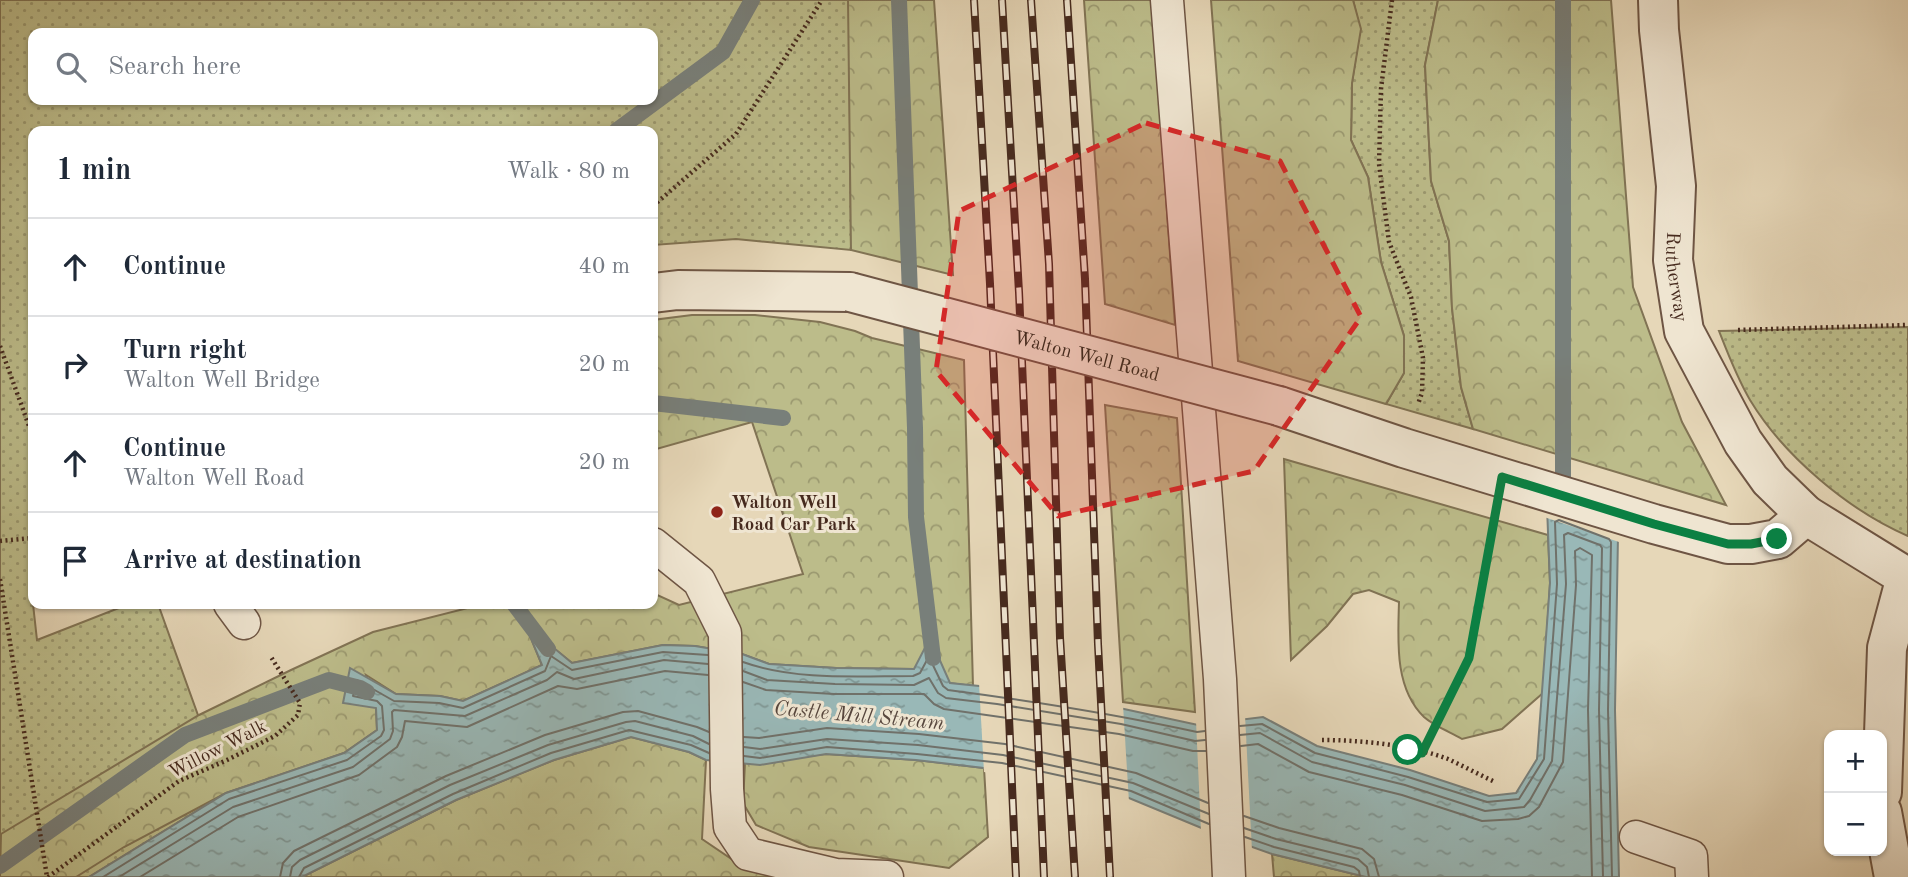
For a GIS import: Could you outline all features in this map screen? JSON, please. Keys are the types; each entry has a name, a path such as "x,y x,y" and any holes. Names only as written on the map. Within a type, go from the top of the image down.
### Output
{"street":[{"name":"Rutherway","path":"1658,0 1676,186 1673,260 1684,331 1743,442 1770,480 1806,514"},
{"name":"Walton Well Road","path":"658,292 678,290 850,292 1279,406 1404,448 1728,544 1751,544 1777,539 1806,514"},
{"path":"1806,514 1907,578 1887,648 1884,730"},
{"path":"1887,839 1894,877"}],"lane":[{"path":"1167,0 1220,679 1229,877"},
{"path":"658,548 699,581 725,633 730,827 748,854 836,875 887,877"},
{"path":"1636,837 1691,856 1692,877"}],"path":[{"path":"658,202 736,134 822,0"},
{"path":"1392,0 1381,89 1379,164 1389,242 1411,297 1423,358 1422,393 1404,448"},
{"path":"1684,331 1907,325"},
{"path":"0,346 28,423"},
{"path":"24,412 28,417"},
{"path":"1422,753 1469,658 1506,478"},
{"path":"0,541 28,538"},
{"path":"0,579 48,877"},
{"name":"Willow Walk","path":"48,877 179,781 275,736 298,715 300,703 285,680"},
{"path":"1322,740 1351,740 1422,753 1446,759 1493,781"}],"highlighted area":[{"path":"1146,123 1280,161 1361,317 1254,471 1058,516 936,371 959,211"}],"green space":[{"path":"0,0 849,0 851,250 736,239 658,245 658,126 28,126 28,609 34,609 37,640 116,609 160,609 226,793 89,877 0,877"},
{"path":"848,0 934,0 953,275 851,250"},
{"path":"1084,0 1152,0 1175,325 1105,304"},
{"path":"1211,0 1353,0 1361,29 1352,83 1351,140 1368,177 1381,262 1404,336 1404,373 1386,404 1238,361"},
{"path":"1353,0 1438,0 1425,65 1431,181 1449,241 1452,308 1461,387 1473,429 1386,404 1404,373 1404,336 1381,262 1368,177 1351,140 1352,83 1360,29"},
{"path":"1438,0 1611,0 1633,287 1682,422 1726,505 1473,429 1461,387 1452,308 1449,241 1431,181 1425,65"},
{"path":"692,315 755,315 820,322 872,338 964,360 973,686 949,683 914,669 769,664 742,654 695,646 663,645 572,663 526,626 542,665 463,701 440,696 396,694 366,675 376,708 377,730 344,753 226,793 124,847 76,877 0,877 1,834 199,715 373,632 464,609 658,609 658,595 679,605 803,574 752,422 658,449 658,319"},
{"path":"1908,327 1908,536 1863,512 1799,461 1764,421 1745,392 1719,331"},
{"path":"1105,405 1177,418 1195,712 1123,702"},
{"path":"1284,459 1548,535 1550,583 1543,693 1502,729 1462,739 1432,723 1414,705 1403,678 1399,647 1399,602 1369,590 1353,594 1327,626 1291,660"},
{"path":"631,737 689,752 706,760 702,839 736,862 806,877 302,877 456,800 554,760"},
{"path":"826,754 984,768 988,837 949,868 809,847 756,825 743,803 745,763"},
{"path":"1272,854 1366,877 1274,877"}],"water":[{"name":"Castle Mill Stream","path":"1547,507 1618,535 1615,710 1619,877 1366,877 1272,854 1129,798 1001,770 916,760 826,754 760,765 706,760 689,752 631,737 554,760 456,800 302,877 89,877 226,793 344,753 377,730 376,708 343,703 350,668 396,694 440,696 463,701 542,665 525,624 572,663 663,645 695,646 742,654 769,664 914,669 930,638 950,683 999,688 1124,709 1198,725 1263,717 1317,746 1410,770 1489,796 1516,793 1537,759 1550,583"}],"pier":[{"path":"1543,508 1622,534 1622,543 1544,517"},
{"path":"979,683 1123,705 1129,802 984,772"},
{"path":"1245,715 1252,851 1201,832 1196,721"}],"waterway":[{"path":"658,100 723,52 752,0"},
{"path":"899,0 916,517 933,658"},
{"path":"1563,0 1563,498"},
{"path":"623,126 651,105"},
{"path":"658,404 783,418"},
{"path":"518,609 548,649"},
{"path":"0,866 185,735 329,680 367,692"}],"railway":[{"path":"974,0 990,284 1016,877"},
{"path":"1002,0 1019,292 1044,877"},
{"path":"1031,0 1049,264 1060,638 1075,877"},
{"path":"1067,0 1085,279 1098,644 1110,877"}],"place":[{"name":"Walton Well Road Car Park","path":"717,512"}],"route":[{"path":"1408,750 1422,753 1469,658 1502,477 1728,544 1751,544 1777,539"}]}
